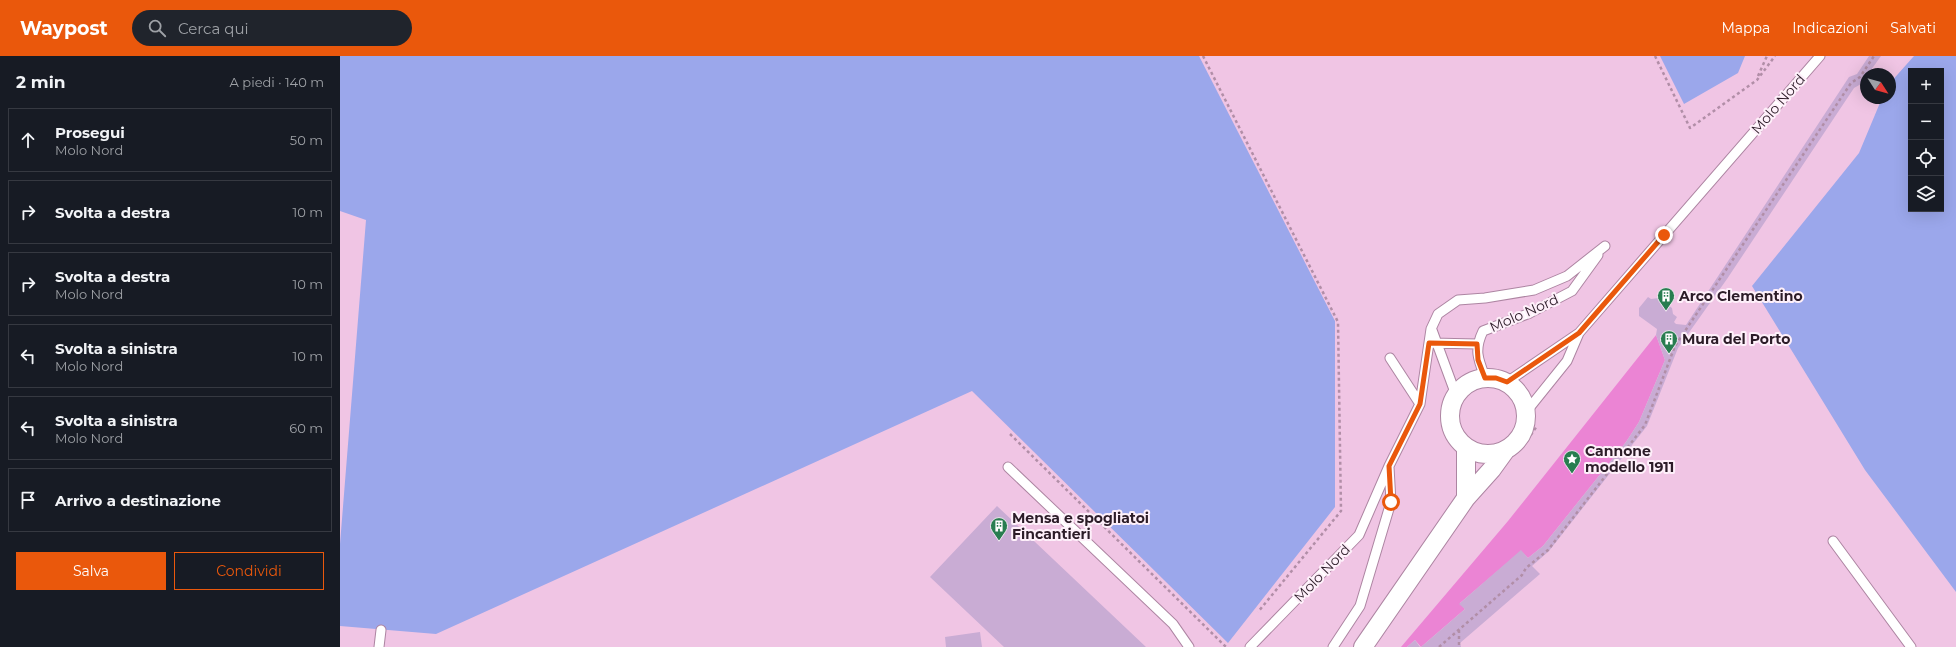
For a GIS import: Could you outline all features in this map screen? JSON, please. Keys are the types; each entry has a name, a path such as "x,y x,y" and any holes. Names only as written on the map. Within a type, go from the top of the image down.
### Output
{"street":[{"path":"1512,451 1492,454 1478,453 1466,448 1458,440 1452,430 1450,418 1450,406 1456,395 1468,383 1485,378 1496,378 1507,382 1520,395 1532,419"},
{"name":"Molo Nord","path":"1363,647 1466,498 1492,469 1512,451 1526,422 1532,419"},
{"path":"1466,448 1466,498"}],"lane":[{"name":"Molo Nord","path":"1507,382 1579,333 1820,56"},
{"name":"Molo Nord","path":"1456,395 1433,343 1431,329 1438,314 1458,300 1485,298 1534,290 1567,276 1605,246 1572,291 1530,313 1483,331 1477,344 1478,360 1485,378"},
{"name":"Molo Nord","path":"1532,419 1567,361 1579,333"},
{"name":"Molo Nord","path":"1250,647 1359,535 1389,466 1420,404 1433,343"},
{"path":"1433,343 1477,344"},
{"path":"1390,358 1420,404"},
{"name":"Molo Nord","path":"1333,647 1360,606 1391,502 1389,466"},
{"path":"1008,467 1174,624 1189,647"},
{"path":"1834,541 1911,647"},
{"path":"379,647 381,630"}],"path":[{"path":"1203,56 1338,322 1341,511 1255,616"},
{"path":"1655,56 1690,128 1756,80 1775,56"},
{"path":"1756,80 1767,56"},
{"path":"1439,647 1522,575 1526,568 1548,550 1645,425 1674,346 1851,83 1860,77 1874,56"},
{"path":"1512,451 1532,419"},
{"path":"1010,434 1226,647"},
{"path":"1459,630 1459,647"}],"shaded area":[{"path":"1656,335 1665,360 1639,422 1626,442 1543,546 1528,558 1521,551 1460,603 1465,609 1421,647 1415,640 1407,647 1401,647 1508,521"}],"water":[{"path":"340,56 1199,56 1335,321 1335,507 1228,643 972,391 436,634 340,626 340,544 366,220 340,211"},
{"path":"1660,56 1745,56 1738,73 1684,104"},
{"path":"1914,56 1956,56 1956,592 1865,470 1752,286 1859,153 1879,104 1896,104 1896,76"}],"building":[{"name":"Mura del Porto","path":"1869,56 1881,56 1872,68 1861,68"},
{"name":"Mura del Porto","path":"1860,70 1860,85 1854,88 1727,279 1678,348 1647,426 1549,551 1532,566 1540,574 1460,643 1461,647 1421,647 1465,609 1459,604 1521,550 1528,558 1543,546 1626,442 1639,422 1665,360 1656,335 1657,329 1639,316 1639,308 1648,297 1651,299 1659,298 1672,308 1673,314 1677,317 1674,322 1676,324 1686,325 1849,77 1857,74"},
{"name":"Mensa e spogliatoi Fincantieri","path":"997,506 1146,647 1004,647 930,577"},
{"path":"980,632 982,647 946,647 945,637"},
{"path":"1415,640 1420,647 1407,647"}],"place":[{"name":"Arco Clementino","path":"1666,311"},
{"name":"Mura del Porto","path":"1669,354"},
{"name":"Cannone modello 1911","path":"1572,474"},
{"name":"Mensa e spogliatoi Fincantieri","path":"999,541"}],"route":[{"path":"1391,502 1389,466 1420,404 1429,343 1477,344 1478,360 1485,378 1496,378 1507,382 1556,347 1579,333 1664,235"}]}
